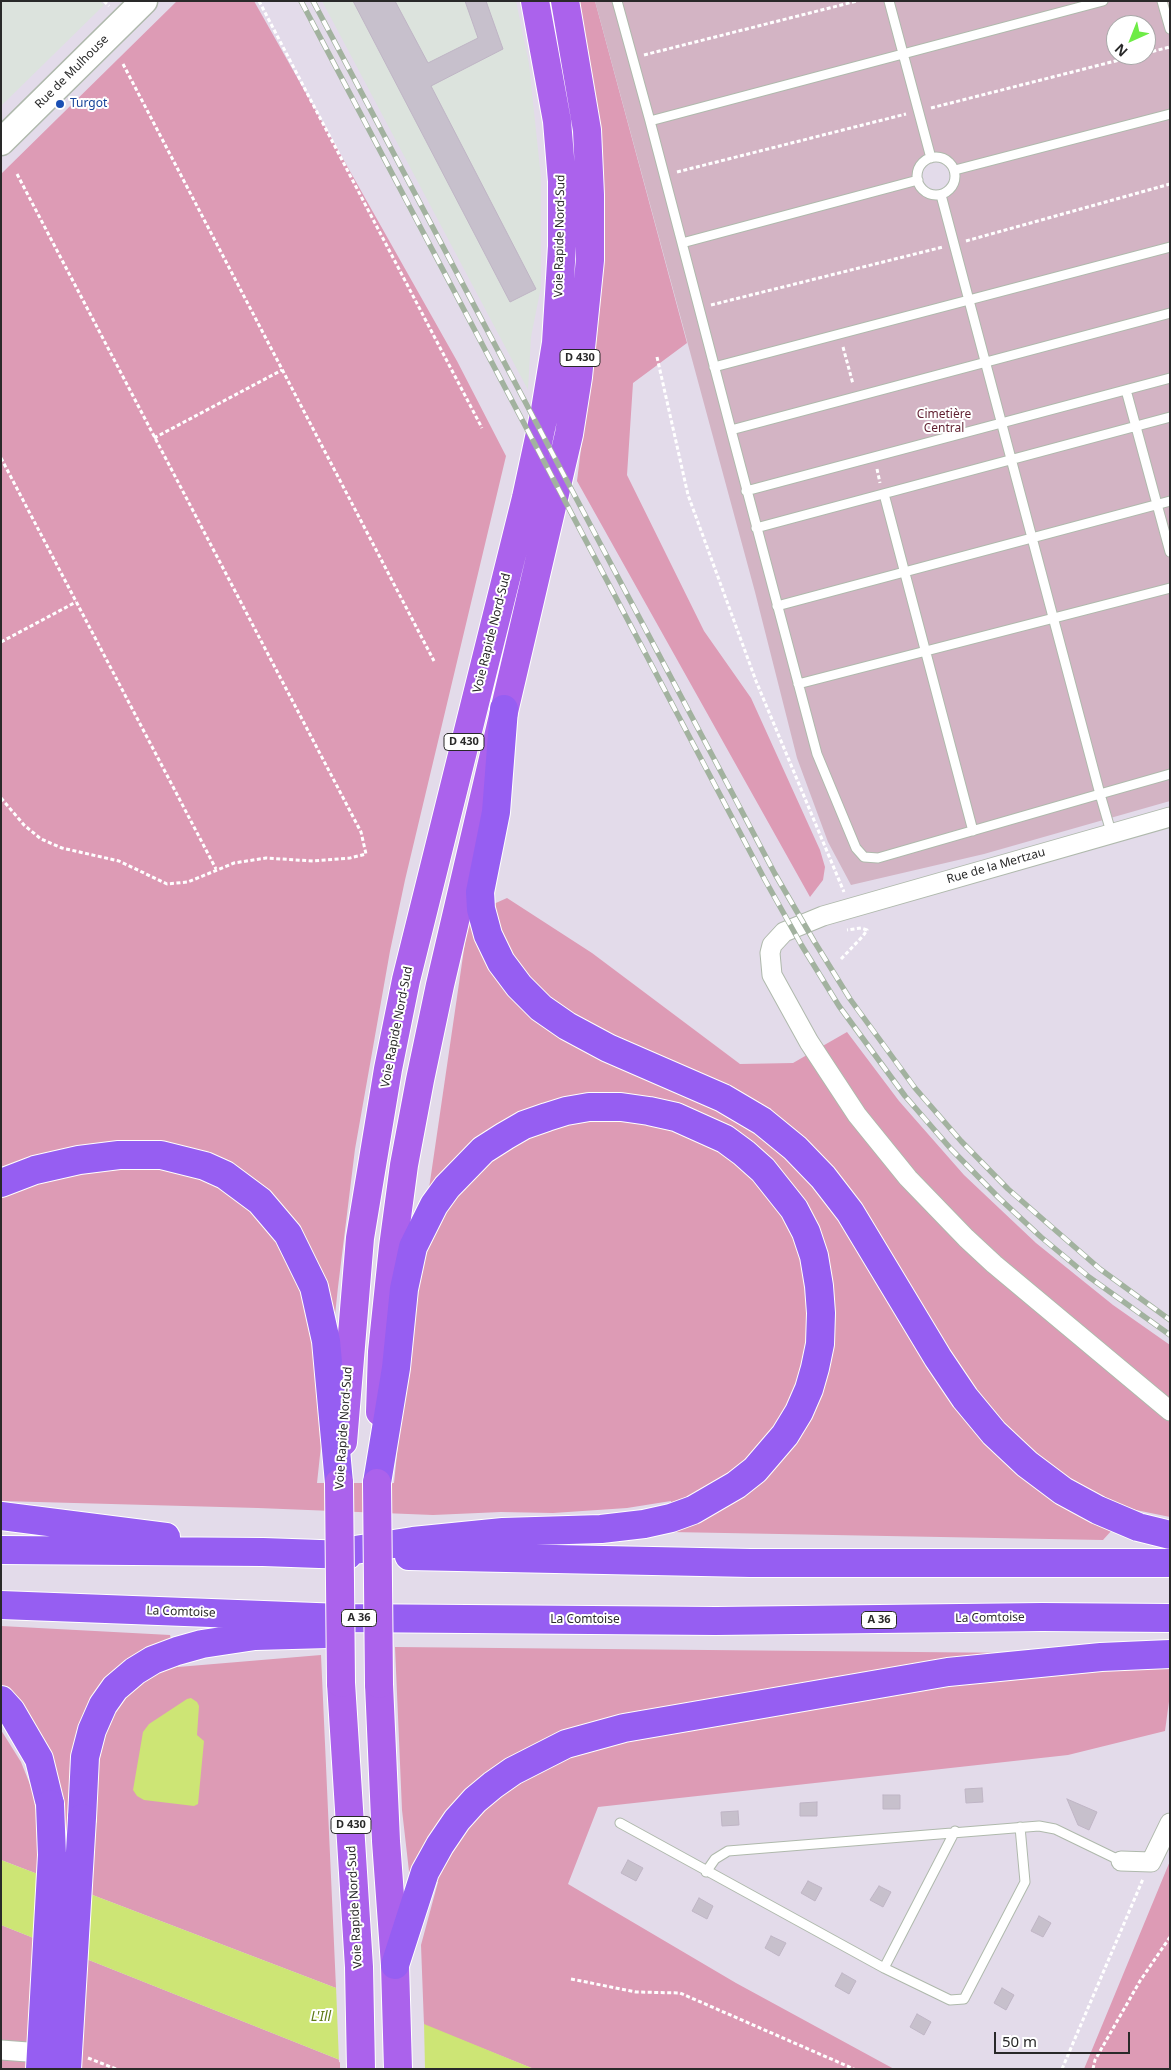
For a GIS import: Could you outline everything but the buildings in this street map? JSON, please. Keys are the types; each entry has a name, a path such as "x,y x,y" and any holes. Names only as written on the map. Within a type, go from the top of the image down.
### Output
{"highway":[{"name":"Voie Rapide Nord-Sud","path":"360,2069 359,1967 341,1683 339,1483 360,1238 388,1069 410,962 526,498 545,410 556,343 561,262 562,181 557,121 535,1"},
{"name":"D 430","path":"398,2069 395,1970 386,1841 379,1684 377,1483 382,1352 392,1247 404,1165 438,995 569,434 584,326 590,260 590,195 586,130 565,1"},
{"path":"504,708 496,812 480,892 481,909 488,935 501,962 519,986 541,1008 567,1026 608,1048 723,1098 762,1121 795,1148 823,1177 850,1212 938,1358 965,1398 994,1433 1027,1464 1063,1491 1098,1510 1170,1536"},
{"path":"329,1554 412,1540 503,1532 601,1529 644,1524 671,1518 693,1510 736,1485 755,1470 785,1435 799,1412 809,1389 815,1368 820,1344 819,1286 814,1256 806,1232 794,1209 763,1170 725,1139 676,1117 649,1110 621,1107 589,1107 566,1111 524,1125 483,1150 447,1187 434,1205 413,1247 404,1289 396,1368 377,1483"},
{"path":"1,1183 35,1170 79,1160 119,1155 161,1155 185,1160 225,1175 260,1201 288,1234 314,1287 326,1341 339,1483"},
{"path":"1,1516 30,1521 102,1528 263,1552"},
{"path":"1,1550 263,1552 750,1564 1170,1564"},
{"name":"La Comtoise","path":"1,1606 342,1618 716,1621 1042,1616 1170,1618"},
{"path":"67,2069 85,1757 92,1730 103,1705 115,1688 135,1671 153,1660 177,1650 255,1636 716,1621"},
{"path":"395,1970 425,1872 457,1820 475,1800 493,1785 527,1764 566,1744 624,1728 948,1672 1101,1657 1170,1654"},
{"path":"1,1700 11,1711 39,1759 50,1804 52,1856 40,2069"}],"main road":[{"name":"Rue de Mulhouse","path":"1,142 144,1"}],"street":[{"name":"Rue de la Mertzau","path":"1170,817 1111,832 823,916 784,932 772,945 770,964 772,975 778,988 809,1042 857,1115 908,1178 994,1264 1170,1411"},
{"path":"1121,1862 1151,1862 1170,1823"},
{"path":"1,2050 28,2052 76,2069"}],"lane":[{"path":"617,1 817,754 856,848 864,857 878,858 1170,774"},
{"path":"889,1 931,158"},
{"path":"650,121 1103,1"},
{"path":"1162,1 1170,29"},
{"path":"955,170 1170,114"},
{"path":"931,158 941,158 949,162 955,170 955,180 951,190 941,195 932,195 923,190 918,180 918,171 923,163 931,158"},
{"path":"682,243 918,180"},
{"path":"941,195 1052,618 1111,832"},
{"path":"714,367 1170,247"},
{"path":"731,430 1170,314"},
{"path":"746,490 1170,378"},
{"path":"1126,390 1170,552"},
{"path":"756,528 1170,417"},
{"path":"884,494 972,831"},
{"path":"777,606 1170,502"},
{"path":"798,684 1170,588"},
{"path":"620,1823 706,1872 884,1968 950,2000 964,1999 1025,1882 1020,1827"},
{"path":"706,1872 715,1859 728,1851 954,1831 1039,1826 1055,1829 1121,1862"},
{"path":"884,1968 954,1831"}],"path":[{"path":"259,1 482,428"},
{"path":"633,58 857,1"},
{"path":"1156,50 1170,47"},
{"path":"664,175 1106,63"},
{"path":"123,64 434,661"},
{"path":"1,798 24,825 41,839 62,848 119,861 167,884 188,882 234,863 266,858 313,861 350,858 366,854 361,832 17,174"},
{"path":"699,308 954,244 1170,184"},
{"path":"839,334 857,397"},
{"path":"658,357 688,495 756,681 851,909"},
{"path":"154,438 282,370"},
{"path":"873,457 884,494"},
{"path":"1,458 216,869"},
{"path":"1,642 76,602"},
{"path":"841,959 864,936"},
{"path":"1062,2069 1151,1862"},
{"path":"1093,2069 1095,2060 1140,1981 1170,1937"},
{"path":"571,1979 636,1992 680,1993 854,2069"}],"shaded area":[{"path":"1,1 100,1 104,5 1,106"},
{"path":"177,1 254,1 457,361 506,456 405,880 390,951 355,1149 317,1483 394,1483 413,1298 469,915 507,898 592,953 740,1064 793,1063 847,1032 899,1101 964,1175 1036,1243 1113,1305 1170,1345 1170,1517 1131,1509 1103,1540 671,1532 671,1501 627,1508 553,1513 501,1512 433,1515 1,1501 1,174"},
{"path":"322,1 516,1 529,64 541,178 541,287 531,337 528,390"},
{"path":"578,1 595,1 687,343 633,383 627,475 704,631 751,698 820,850 825,867 823,880 810,897 577,481 599,304 602,220 599,129 589,55"},
{"path":"1,1626 170,1635 178,1667 321,1655 336,1988 1,1860 1,1730 21,1762 35,1797 26,1714 1,1684"},
{"path":"395,1647 1021,1653 1170,1667 1170,1694 1165,1731 1068,1755 598,1807 568,1884 736,1983 894,2069 534,2069 424,2025 421,1945 438,1882 410,1880 402,1810"},
{"path":"1170,1861 1170,2069 1084,2069"},
{"path":"1,1925 340,2060 340,2069 1,2069"}],"green space":[{"name":"Cimetière Central","path":"595,1 1170,1 1170,801 984,854 851,885 828,842 797,758 755,592","holes":["931,158 941,158 949,162 955,170 955,180 951,189 941,195 932,195 923,190 918,180 918,171 923,163"]}],"water":[{"path":"191,1698 199,1706 197,1735 204,1741 198,1804 194,1806 144,1800 137,1796 133,1790 143,1732 149,1724"},
{"name":"L'Ill","path":"1,1860 336,1988 534,2069 362,2069 1,1925"}],"pier":[{"path":"336,1986 424,2022 425,2069 356,2069 339,2062"}],"railway":[{"path":"301,1 765,880 802,946 839,1006 905,1096 951,1149 999,1198 1041,1237 1089,1277 1170,1335"},
{"path":"313,1 775,874 850,999 915,1088 961,1141 1008,1189 1100,1269 1170,1320"}],"place":[{"name":"Turgot","path":"60,104"}]}
